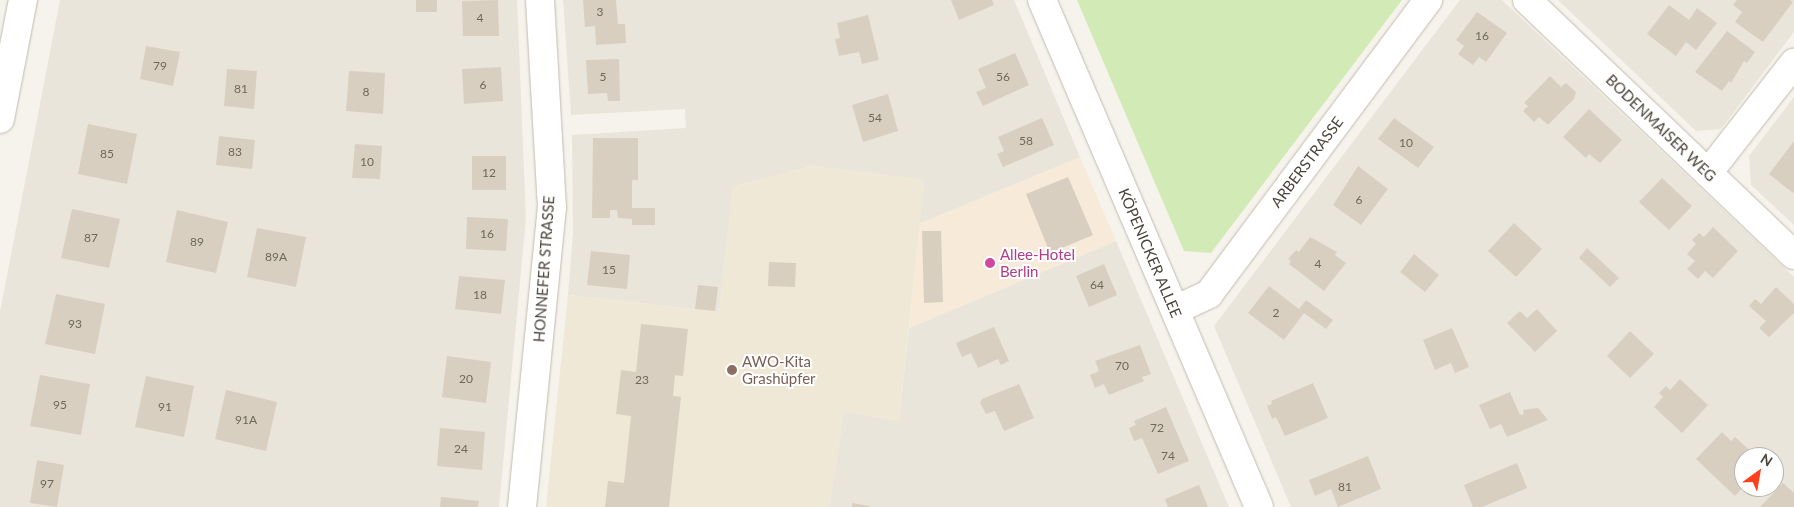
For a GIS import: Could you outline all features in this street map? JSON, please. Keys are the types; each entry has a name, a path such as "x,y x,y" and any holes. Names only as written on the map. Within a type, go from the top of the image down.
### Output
{"street":[{"path":"0,119 23,0"},
{"name":"HONNEFER STRASSE","path":"522,507 552,208 540,0"},
{"name":"KÖPENICKER ALLEE","path":"1042,0 1258,507"},
{"name":"ARBERSTRASSE","path":"1175,310 1209,294 1428,0"},
{"name":"BODENMAISER WEG","path":"1527,0 1794,255"},
{"path":"1708,173 1794,63"}],"shaded area":[{"path":"60,0 517,0 526,218 499,507 0,507 0,312"},
{"path":"563,0 1014,0 1080,157 919,224 924,180 811,166 733,187 719,312 568,295 573,234 572,135 686,128 685,109 571,115"},
{"path":"1460,0 1502,0 1794,277 1794,507 1291,507 1214,326"},
{"path":"1558,0 1794,0 1794,32 1721,129 1696,131"},
{"path":"1794,97 1794,225 1751,185 1749,156"},
{"name":"Allee-Hotel Berlin","path":"1080,157 1116,241 909,328 919,224"},
{"name":"AWO-Kita Grashüpfer","path":"811,166 924,180 899,421 844,411 829,507 546,507 568,295 719,312 733,187"},
{"path":"1116,241 1229,507 829,507 844,411 899,421 909,328"}],"green space":[{"path":"1077,0 1402,0 1211,253 1184,251"}],"building":[{"path":"416,0 437,0 437,12 416,12"},
{"path":"498,0 499,36 463,36 462,1"},
{"path":"583,0 616,0 618,24 625,24 626,43 596,45 595,26 585,27"},
{"path":"951,0 992,0 994,5 959,20"},
{"path":"1737,0 1790,0 1793,2 1763,42 1735,22 1742,12 1733,5"},
{"path":"1669,5 1689,20 1697,8 1717,23 1696,50 1686,42 1676,56 1647,34"},
{"path":"1477,12 1507,33 1486,62 1479,57 1473,65 1458,54 1464,46 1456,40"},
{"path":"868,15 879,60 862,64 859,52 839,56 835,39 840,38 837,23"},
{"path":"1727,31 1755,52 1747,63 1744,61 1731,83 1729,81 1722,91 1695,72"},
{"path":"146,46 180,52 173,86 140,79"},
{"path":"1015,53 1029,85 983,106 976,92 986,88 978,69"},
{"path":"619,59 620,101 608,101 607,93 588,94 586,60"},
{"path":"501,67 503,101 464,104 462,69"},
{"path":"227,69 257,71 254,109 224,106"},
{"path":"349,71 385,73 383,114 346,111"},
{"path":"1550,76 1561,87 1566,83 1576,92 1574,99 1548,125 1539,117 1534,122 1523,111 1528,106 1524,103"},
{"path":"888,94 898,131 863,142 852,105"},
{"path":"1589,109 1622,140 1600,163 1589,154 1586,158 1563,137"},
{"path":"1042,118 1054,145 1003,167 997,154 1004,151 998,137"},
{"path":"1394,118 1434,147 1418,168 1378,139"},
{"path":"88,124 137,134 127,184 78,174"},
{"path":"219,136 255,140 252,169 216,165"},
{"path":"593,138 638,138 638,180 632,180 632,208 655,208 655,225 632,225 632,219 618,218 617,210 610,210 610,218 592,218"},
{"path":"1794,141 1794,192 1793,193 1769,174"},
{"path":"355,144 382,146 380,179 352,178"},
{"path":"472,156 506,156 506,190 472,190"},
{"path":"1358,166 1388,189 1361,225 1333,205"},
{"path":"1068,177 1093,235 1050,253 1026,194"},
{"path":"1662,178 1692,206 1669,230 1639,202"},
{"path":"72,209 120,219 109,268 61,258"},
{"path":"177,210 228,222 216,273 166,262"},
{"path":"467,217 508,219 506,251 466,249"},
{"path":"1514,223 1542,249 1516,277 1488,251"},
{"path":"1713,227 1738,251 1713,278 1705,271 1698,279 1687,269 1695,261 1687,254 1696,244 1692,240 1699,233 1704,237"},
{"path":"257,228 306,237 296,287 247,277"},
{"path":"922,231 941,231 943,302 924,303"},
{"path":"1310,237 1337,252 1335,255 1346,263 1324,291 1289,264 1291,261 1288,259 1296,250 1299,252"},
{"path":"1587,248 1619,278 1610,287 1579,258"},
{"path":"591,251 630,255 627,289 587,285"},
{"path":"1414,254 1439,275 1425,292 1400,272"},
{"path":"769,262 796,263 795,287 768,286"},
{"path":"1104,264 1117,295 1089,307 1076,276"},
{"path":"459,276 505,280 501,314 455,309"},
{"path":"698,285 718,287 715,311 695,309"},
{"path":"1269,286 1299,309 1306,300 1333,320 1326,329 1304,313 1284,340 1248,313"},
{"path":"1776,287 1794,304 1794,313 1769,337 1759,328 1766,321 1749,306 1755,299 1761,304"},
{"path":"56,294 105,304 95,354 45,344"},
{"path":"1537,309 1557,331 1535,352 1507,323 1520,311 1527,318"},
{"path":"641,324 688,329 683,376 675,375 673,396 681,397 669,507 605,507 608,481 624,483 631,416 616,414 621,370 636,372"},
{"path":"994,327 1009,361 1001,365 998,359 978,368 971,353 962,357 956,343"},
{"path":"1452,328 1469,367 1455,373 1451,363 1435,370 1423,340"},
{"path":"1630,331 1654,354 1630,378 1607,356"},
{"path":"1140,345 1151,374 1142,377 1144,381 1109,395 1104,384 1095,388 1090,375 1099,371 1095,361"},
{"path":"447,356 491,362 486,403 442,397"},
{"path":"40,375 90,384 81,435 30,426"},
{"path":"146,376 194,386 184,437 135,427"},
{"path":"1680,379 1708,405 1682,433 1654,407 1663,397 1659,393 1666,386 1670,390"},
{"path":"1313,383 1328,418 1285,436 1276,417 1272,419 1267,406 1272,404 1271,401"},
{"path":"1019,384 1034,418 1004,431 995,411 986,414 980,403 982,399"},
{"path":"226,390 277,402 266,451 215,439"},
{"path":"1510,392 1520,415 1524,414 1523,410 1538,408 1548,420 1507,437 1501,424 1490,429 1479,405"},
{"path":"1166,407 1189,461 1158,474 1142,438 1134,441 1129,428 1136,425 1134,421"},
{"path":"440,428 485,432 482,470 437,466"},
{"path":"1722,432 1731,441 1735,437 1746,447 1734,447 1734,495 1696,459"},
{"path":"1368,456 1381,489 1338,507 1331,489 1315,496 1309,480"},
{"path":"37,460 64,465 57,507 30,503"},
{"path":"1517,463 1527,488 1482,507 1473,507 1464,485"},
{"path":"1784,484 1794,493 1794,507 1760,507 1770,497 1784,497"},
{"path":"1199,485 1208,507 1168,507 1165,499"},
{"path":"441,497 479,501 478,507 440,507"},
{"path":"852,503 870,506 870,507 852,507"}],"place":[{"name":"Allee-Hotel Berlin","path":"990,263"},
{"name":"AWO-Kita Grashüpfer","path":"732,370"}]}
